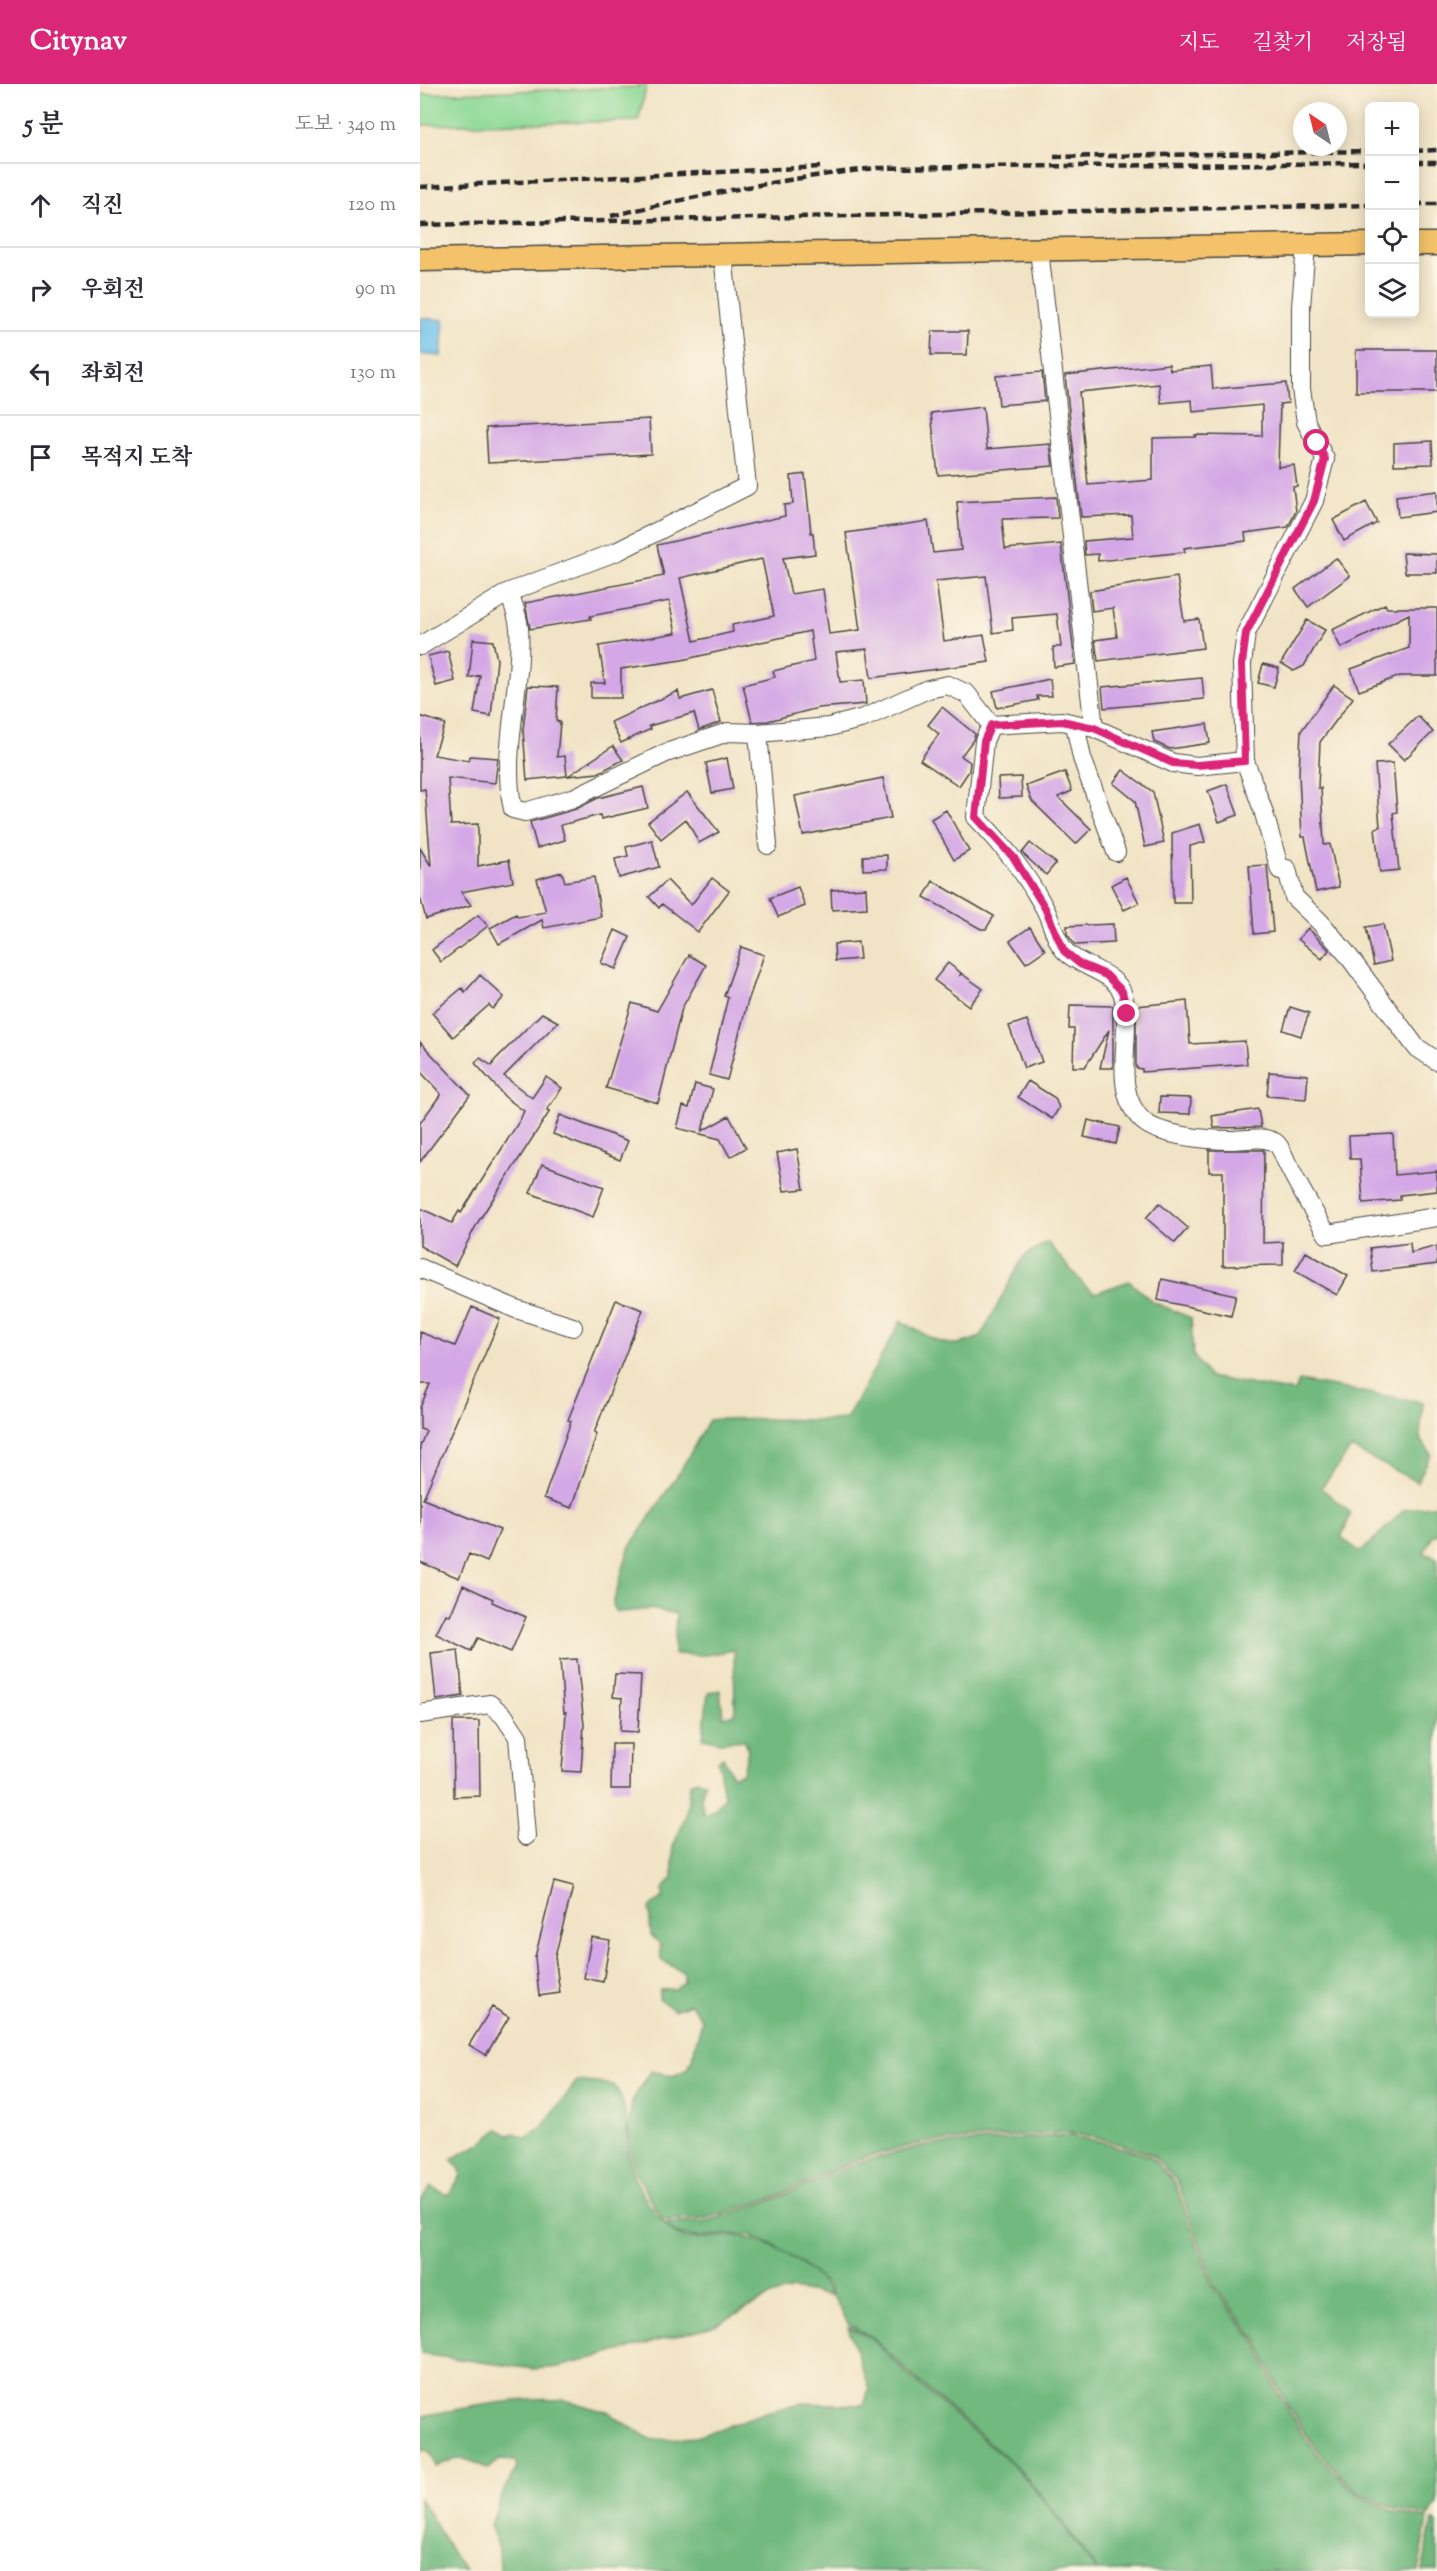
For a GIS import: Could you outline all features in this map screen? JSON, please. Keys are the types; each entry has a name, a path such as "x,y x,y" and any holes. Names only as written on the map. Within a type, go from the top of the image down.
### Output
{"main road":[{"path":"420,260 1365,244"},
{"path":"1419,244 1437,244"}],"street":[{"path":"1306,245 1301,307 1301,389 1306,422 1325,459 1314,501 1246,633 1242,664 1245,761 1263,810 1280,870 1287,869 1294,897 1320,922 1347,954 1416,1047 1437,1061"},
{"path":"1039,250 1094,728"},
{"path":"420,646 509,592 618,551 747,486 723,255"},
{"path":"509,592 519,626 510,795 513,808 525,812 573,798 635,767 700,740 728,732 758,733 829,727 864,718 928,689 948,686 967,694 991,725"},
{"path":"991,725 1062,721 1094,728 1173,763 1197,765 1245,761"},
{"path":"991,725 984,741 976,817 1014,858 1045,908 1064,951 1080,964 1106,975 1122,991 1127,1014 1124,1085 1131,1107 1145,1123 1207,1139 1264,1138 1278,1144 1304,1197 1327,1234 1437,1217"},
{"path":"1075,725 1082,758 1116,852"},
{"path":"758,733 768,845"},
{"path":"420,1268 516,1309 573,1327"},
{"path":"420,1714 490,1704 504,1716 518,1737 526,1836"}],"green space":[{"path":"638,84 647,84 638,121 420,125 420,94 638,87"},
{"path":"1047,1242 1085,1286 1095,1293 1129,1281 1153,1302 1191,1318 1193,1355 1209,1377 1295,1392 1299,1381 1423,1402 1420,1438 1431,1454 1417,1482 1351,1448 1321,1488 1351,1513 1341,1538 1361,1552 1404,1510 1437,1505 1437,1535 1433,1535 1424,1553 1437,1558 1437,2503 1429,2516 1396,2509 1359,2493 1325,2459 1301,2427 1277,2386 1259,2343 1214,2285 1178,2182 1152,2154 1106,2140 1067,2132 920,2143 863,2158 769,2199 704,2219 663,2220 634,2171 628,2127 632,2101 651,2071 673,2076 686,2070 692,2059 702,2020 690,2004 674,2010 659,1999 660,1990 675,1989 684,1982 684,1973 661,1960 660,1944 651,1935 649,1908 663,1897 663,1889 673,1877 673,1847 686,1816 690,1783 697,1780 705,1782 701,1799 704,1816 717,1807 724,1797 718,1761 723,1757 732,1776 743,1773 748,1750 745,1740 720,1742 703,1738 708,1692 720,1690 723,1717 735,1714 734,1650 706,1655 674,1654 676,1614 651,1609 615,1611 613,1604 629,1548 679,1473 709,1420 846,1419 901,1321 931,1338 949,1344 959,1344 981,1336 1023,1257"},
{"path":"577,2081 614,2085 623,2104 633,2176 643,2194 669,2229 687,2238 742,2237 772,2247 801,2264 813,2274 831,2296 793,2289 773,2295 713,2326 559,2367 534,2369 420,2354 420,2231 423,2224 420,2220 420,2202 431,2187 448,2195 461,2176 460,2169 451,2159 479,2145 499,2129 508,2135 515,2133 526,2138 542,2127"},
{"path":"1067,2135 1150,2156 1175,2183 1212,2286 1257,2344 1275,2388 1299,2429 1323,2461 1358,2495 1395,2512 1428,2519 1418,2571 1098,2571 1054,2511 1018,2468 907,2371 871,2336 849,2325 826,2284 804,2265 775,2246 750,2235 696,2237 677,2234 665,2223 705,2222 770,2201 864,2161 921,2146"},
{"path":"848,2327 870,2337 905,2372 1017,2469 1053,2512 1096,2571 500,2571 499,2548 490,2525 506,2486 517,2468 515,2461 499,2460 488,2469 468,2460 456,2459 436,2467 432,2455 426,2449 420,2450 420,2416 525,2400 566,2400 609,2411 615,2418 652,2440 697,2437 766,2412 801,2403 864,2405 869,2389"},
{"path":"420,2498 458,2562 466,2571 420,2571"},
{"path":"1433,2520 1437,2523 1437,2571 1422,2571"}],"water":[{"path":"420,318 444,320 441,356 420,354"}],"building":[{"path":"932,331 968,331 967,355 931,355"},
{"path":"1356,350 1437,350 1437,392 1356,392"},
{"path":"1169,364 1170,370 1211,366 1213,389 1286,383 1288,403 1280,404 1278,467 1294,465 1297,486 1293,487 1296,511 1288,527 1245,533 1246,541 1184,548 1185,552 1098,561 1098,554 1085,555 1084,541 1133,537 1131,515 1081,517 1065,375","holes":["1159,384 1161,403 1192,400 1193,412 1262,405 1262,436 1195,435 1196,437 1153,438 1153,480 1088,485 1079,392"]},
{"path":"1042,372 1045,401 999,405 996,376"},
{"path":"983,407 987,449 1050,444 1053,466 938,475 931,413"},
{"path":"649,419 651,454 488,463 486,428"},
{"path":"1432,441 1433,464 1394,465 1394,443"},
{"path":"805,474 815,554 783,558 791,594 823,589 829,634 860,630 846,533 928,521 933,553 961,550 957,502 1056,497 1058,518 1002,519 1005,549 1061,544 1075,664 1054,667 1053,647 1061,647 1057,614 1012,618 1013,630 993,633 986,576 936,581 944,641 984,635 989,662 871,678 867,649 836,652 840,682 864,680 866,704 818,708 768,721 752,722 743,685 775,677 773,671 814,661 810,631 682,660 621,669 621,698 591,698 591,683 605,683 599,646 676,633 669,601 590,616 591,619 530,629 525,603 664,576 657,545 785,516 784,505 793,504 791,476","holes":["762,559 774,616 732,625 733,632 694,641 680,578"]},
{"path":"1437,491 1437,512 1398,517 1396,496"},
{"path":"1366,502 1377,523 1344,541 1333,520"},
{"path":"1403,553 1437,554 1437,573 1405,573"},
{"path":"1336,558 1350,576 1308,607 1295,589"},
{"path":"1177,577 1184,621 1199,619 1203,648 1098,661 1095,640 1117,637 1113,608 1092,611 1090,591"},
{"path":"1385,604 1387,608 1437,608 1437,676 1400,676 1359,691 1351,669 1409,648 1409,614 1341,648 1332,630"},
{"path":"1307,620 1325,630 1304,666 1294,671 1281,663"},
{"path":"473,639 493,641 497,660 491,716 474,713 480,675 469,678"},
{"path":"448,651 455,681 436,686 428,656"},
{"path":"1263,664 1279,668 1274,687 1258,683"},
{"path":"1202,678 1204,699 1104,708 1102,687"},
{"path":"1050,679 1052,696 1037,696 1038,700 997,708 993,691"},
{"path":"1334,685 1353,698 1320,742 1318,788 1321,788 1324,845 1330,844 1339,887 1316,892 1305,837 1302,837 1299,774 1301,731"},
{"path":"528,686 558,687 556,721 560,722 557,757 565,756 567,776 527,780 523,730"},
{"path":"712,690 721,722 699,730 694,713 649,726 651,729 621,743 611,722 678,691 680,699"},
{"path":"942,707 975,734 961,756 970,762 969,771 959,786 920,760 939,734 928,725"},
{"path":"420,716 445,724 434,755 469,761 470,756 498,758 495,783 448,778 451,825 478,824 478,866 509,860 513,882 461,892 471,905 426,919 420,897 420,848 431,866 425,789 420,790"},
{"path":"1418,716 1433,732 1404,760 1388,744"},
{"path":"1207,724 1210,743 1170,749 1154,742 1152,732"},
{"path":"613,746 623,760 598,773 568,776"},
{"path":"727,758 733,789 712,793 706,763"},
{"path":"1393,763 1397,812 1393,813 1399,870 1380,872 1375,828 1380,827 1375,764"},
{"path":"1123,770 1153,792 1164,843 1145,847 1135,801 1113,783"},
{"path":"1065,772 1072,791 1058,797 1091,829 1076,844 1032,801 1026,786"},
{"path":"1021,777 1022,797 999,798 998,778"},
{"path":"883,778 891,818 803,835 795,796"},
{"path":"1227,784 1238,815 1219,822 1208,791"},
{"path":"643,787 648,808 601,819 600,815 561,825 565,840 537,848 530,822 576,809 598,798"},
{"path":"687,792 719,832 699,843 686,819 661,839 648,822"},
{"path":"946,810 969,851 954,860 931,819"},
{"path":"1200,824 1205,842 1190,846 1191,903 1173,903 1172,833"},
{"path":"652,840 659,867 619,878 615,859 628,856 626,847"},
{"path":"1030,843 1056,863 1046,875 1022,853"},
{"path":"887,855 887,869 863,870 863,856"},
{"path":"1267,865 1273,932 1254,934 1249,866"},
{"path":"562,872 565,882 594,877 601,917 544,928 542,920 499,944 490,928 516,914 518,917 546,912 537,879"},
{"path":"1126,877 1139,903 1124,910 1111,885"},
{"path":"712,878 729,891 698,932 662,904 659,908 649,897 667,880 691,905"},
{"path":"933,881 994,916 986,929 981,929 924,897"},
{"path":"798,887 805,906 778,917 770,898"},
{"path":"866,888 867,908 832,910 831,890"},
{"path":"478,915 488,926 441,962 432,950"},
{"path":"1113,924 1114,943 1075,945 1067,934 1067,926"},
{"path":"1383,924 1391,961 1374,965 1366,927"},
{"path":"1030,927 1045,950 1026,963 1010,941"},
{"path":"1308,928 1329,950 1322,959 1298,939"},
{"path":"615,930 630,937 616,969 601,963"},
{"path":"858,942 860,959 835,961 834,944"},
{"path":"741,947 764,955 747,1004 727,1080 709,1075 728,997 724,996"},
{"path":"689,955 706,965 682,1008 658,1103 606,1088 632,1003 657,1011"},
{"path":"948,963 961,973 960,975 962,974 983,989 969,1006 934,980"},
{"path":"480,975 504,997 493,1009 489,1005 453,1037 432,1013 462,988 465,992"},
{"path":"1187,1001 1190,1044 1245,1041 1247,1064 1142,1072 1142,1069 1136,1068 1136,1006"},
{"path":"1070,1005 1113,1006 1113,1068 1100,1068 1109,1030 1085,1067 1073,1067 1074,1029 1069,1029"},
{"path":"1290,1007 1309,1013 1301,1036 1283,1030"},
{"path":"542,1013 558,1022 504,1076 532,1098 546,1077 562,1088 547,1110 550,1111 478,1222 455,1266 420,1246 420,1208 452,1223 459,1211 461,1213 520,1120 524,1111 505,1097 475,1063 480,1058 492,1066 495,1060"},
{"path":"1027,1020 1042,1062 1024,1068 1009,1026"},
{"path":"420,1042 470,1095 420,1162 420,1123 441,1094 420,1071"},
{"path":"1269,1072 1308,1075 1306,1099 1267,1096"},
{"path":"1028,1081 1055,1098 1059,1108 1052,1119 1018,1097"},
{"path":"695,1084 713,1089 702,1131 729,1116 746,1148 730,1157 720,1139 677,1128 683,1106 689,1108"},
{"path":"1160,1097 1191,1098 1190,1114 1159,1113"},
{"path":"1258,1109 1261,1127 1214,1128 1212,1116"},
{"path":"560,1115 628,1141 620,1160 553,1134"},
{"path":"1088,1120 1120,1127 1116,1144 1084,1137"},
{"path":"1393,1134 1395,1175 1437,1171 1437,1191 1400,1195 1400,1200 1363,1203 1360,1159 1350,1159 1349,1136"},
{"path":"797,1149 804,1189 784,1191 777,1153"},
{"path":"1209,1150 1264,1150 1263,1243 1283,1242 1283,1265 1223,1266 1223,1172 1209,1172"},
{"path":"542,1164 604,1187 593,1217 530,1193"},
{"path":"1159,1203 1188,1228 1175,1243 1146,1218"},
{"path":"1410,1243 1411,1253 1437,1246 1437,1264 1373,1272 1370,1248"},
{"path":"1306,1252 1348,1276 1337,1295 1295,1271"},
{"path":"1162,1279 1236,1295 1231,1316 1158,1300"},
{"path":"616,1300 643,1310 594,1433 597,1434 572,1508 544,1498 571,1421 568,1420"},
{"path":"472,1307 500,1319 423,1499 500,1530 487,1562 469,1554 459,1578 420,1562 420,1446 426,1431 420,1429 420,1408 430,1384 420,1384 420,1332 455,1346"},
{"path":"463,1585 493,1599 492,1602 526,1617 511,1652 478,1638 471,1651 436,1634 446,1614 450,1616"},
{"path":"458,1650 463,1696 436,1700 431,1653"},
{"path":"577,1659 584,1725 581,1772 562,1771 566,1712 564,1713 560,1660"},
{"path":"615,1674 641,1675 638,1732 620,1731 622,1698 613,1697"},
{"path":"453,1721 479,1721 480,1796 454,1797"},
{"path":"612,1744 631,1744 630,1789 611,1789"},
{"path":"554,1882 573,1887 555,1956 560,1993 539,1996 535,1957"},
{"path":"591,1937 610,1940 603,1982 584,1978"},
{"path":"492,2007 509,2017 486,2055 469,2045"}],"railway":[{"path":"1419,151 1437,150"},
{"path":"1054,157 1365,151"},
{"path":"1419,162 1437,162"},
{"path":"611,216 743,188 877,168 1365,163"},
{"path":"420,187 820,167"},
{"path":"1419,204 1437,204"},
{"path":"420,225 1365,205"}],"route":[{"path":"1127,1014 1122,991 1106,975 1080,964 1064,951 1045,908 1014,858 976,817 984,741 991,725 1062,721 1094,728 1173,763 1197,765 1245,761 1242,723 1242,664 1246,633 1314,501 1325,459 1317,443"}]}
